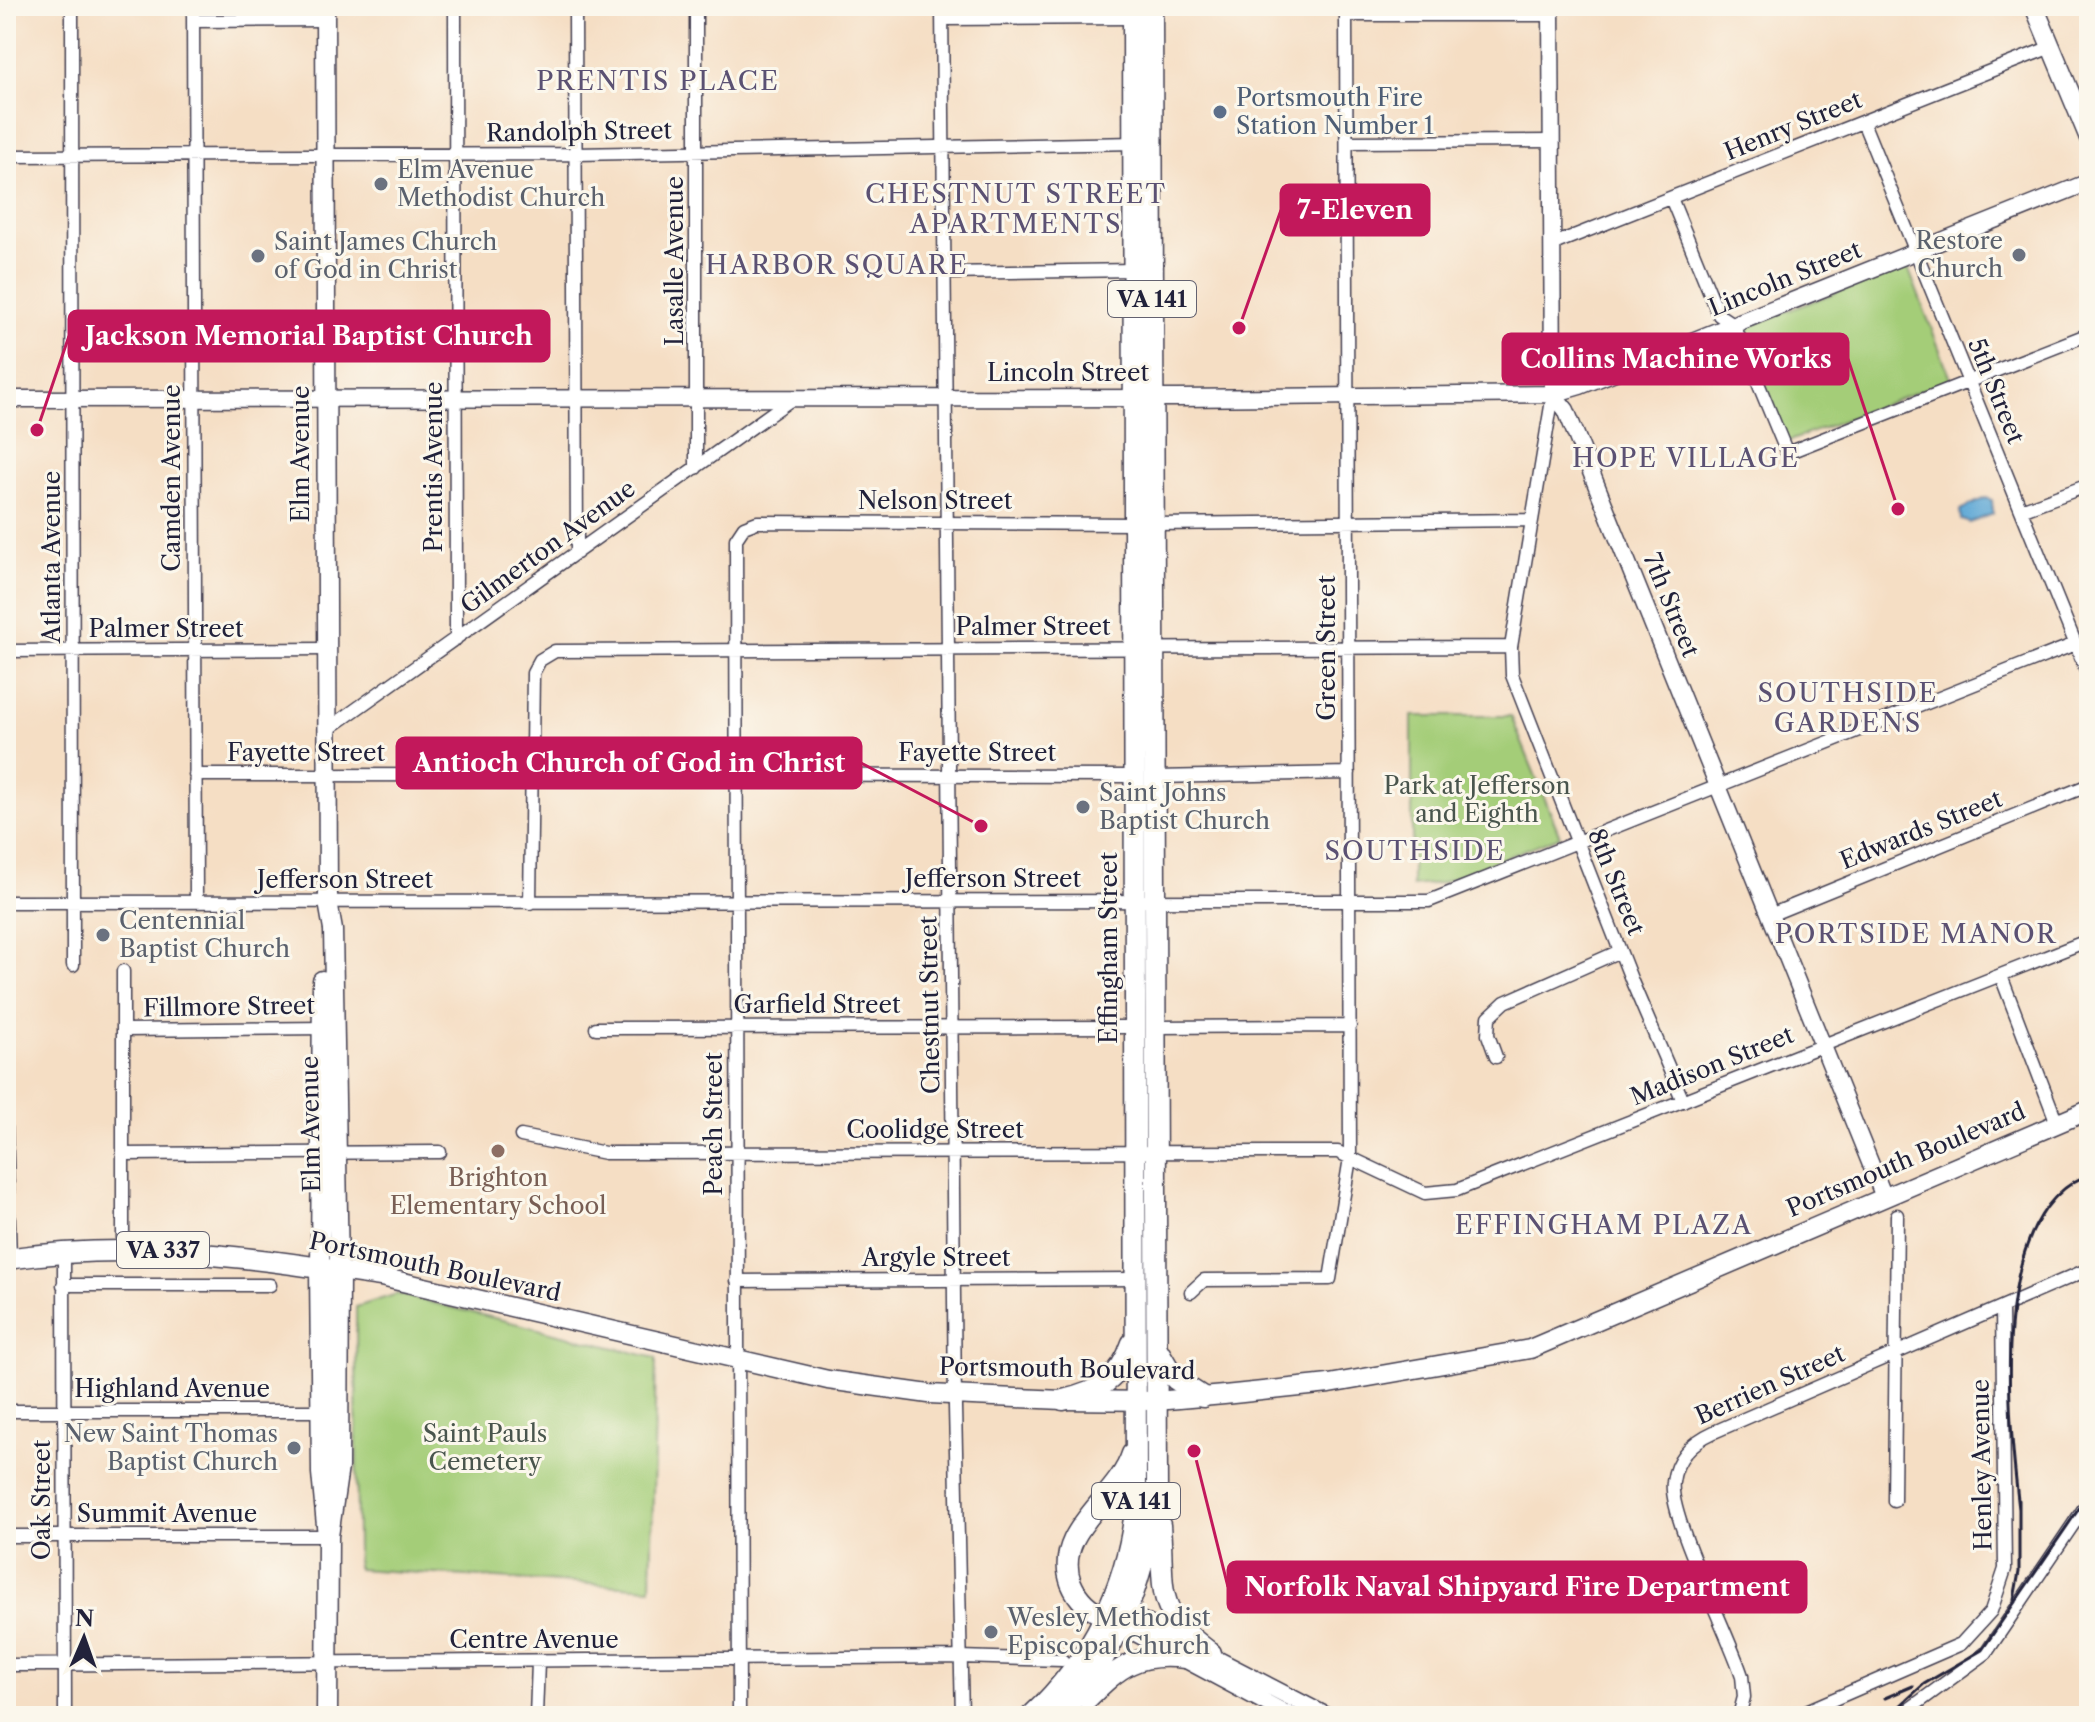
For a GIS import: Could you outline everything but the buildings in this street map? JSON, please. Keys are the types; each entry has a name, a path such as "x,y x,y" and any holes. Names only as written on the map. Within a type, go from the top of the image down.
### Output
{"main road":[{"name":"Effingham Street","path":"1144,397 1134,270 1152,6"},
{"path":"2034,6 2089,138"},
{"name":"Effingham Street","path":"1133,12 1143,143 1144,397 1144,649 1135,776 1146,901"},
{"name":"Elm Avenue","path":"325,13 328,902 322,932 328,1028 329,1411 338,1467 328,1536 327,1716"},
{"name":"Effingham Street","path":"1058,1716 1087,1683 1116,1620 1136,1588 1149,1544 1157,1491 1137,1328 1135,1279 1134,1152 1145,1027 1146,901 1156,777 1144,649"},
{"name":"Effingham Street","path":"1116,1620 1114,1598 1133,1533 1136,1427 1146,1401 1155,1343 1155,1152 1145,1027"},
{"name":"Portsmouth Boulevard","path":"8,1259 123,1250 215,1253 396,1280 737,1362 828,1380 956,1396 1146,1401 1203,1397 1329,1384 1530,1349 2089,1110"},
{"path":"1063,1400 1093,1392 1115,1377 1127,1358 1137,1328"},
{"path":"1155,1343 1175,1379 1203,1397"},
{"path":"1116,1620 1081,1600 1068,1573 1071,1543 1124,1475 1136,1427"},
{"path":"1157,1491 1162,1585 1167,1607 1185,1633 1211,1653"},
{"path":"1068,1573 1084,1589 1114,1598 1136,1588"},
{"name":"Effingham Street","path":"1031,1716 1065,1681 1092,1642 1116,1620"},
{"path":"1070,1716 1111,1676 1134,1661 1155,1655 1185,1658"}],"street":[{"name":"Atlanta Avenue","path":"72,6 73,965"},
{"name":"Camden Avenue","path":"193,6 196,902"},
{"name":"Prentis Avenue","path":"455,6 456,639"},
{"path":"575,6 577,553"},
{"name":"Lasalle Avenue","path":"696,6 696,468"},
{"path":"1551,11 1553,394"},
{"name":"Green Street","path":"1191,1292 1204,1280 1330,1279 1350,1158 1346,15 1551,11"},
{"path":"942,13 1133,12"},
{"path":"193,21 325,13"},
{"name":"Chestnut Street","path":"942,13 962,1716"},
{"name":"Henry Street","path":"1551,245 2051,47"},
{"name":"5th Street","path":"1863,122 2089,677"},
{"path":"1347,142 1551,141"},
{"name":"Randolph Street","path":"6,156 697,153 1143,143"},
{"name":"Lincoln Street","path":"6,399 1553,394 1580,386 2089,182"},
{"path":"1671,198 1719,315 1734,325 1787,453 2089,334"},
{"path":"944,273 1134,270"},
{"name":"8th Street","path":"1553,394 1511,647 1512,675 1620,951 1683,1101"},
{"name":"7th Street","path":"1553,394 1566,410 1884,1197"},
{"name":"Gilmerton Avenue","path":"327,730 793,398"},
{"path":"2021,510 2089,485"},
{"name":"Nelson Street","path":"739,532 757,522 1144,524 1531,520"},
{"name":"Peach Street","path":"739,532 736,539 739,1716"},
{"name":"Jefferson Street","path":"6,902 1429,901 2075,644"},
{"name":"Palmer Street","path":"531,776 533,673 540,660 555,651 1511,647"},
{"name":"Palmer Street","path":"6,651 327,649"},
{"path":"1156,777 1349,773"},
{"name":"Fayette Street","path":"195,775 1135,776"},
{"path":"530,903 531,776"},
{"name":"Edwards Street","path":"1770,915 2089,785"},
{"name":"Madison Street","path":"1350,1158 1425,1193 1457,1190 2089,940"},
{"path":"1496,1057 1488,1035 1489,1017 1505,1002 1620,951"},
{"path":"123,971 123,1250"},
{"path":"2001,976 2057,1123"},
{"name":"Garfield Street","path":"596,1028 1350,1026"},
{"name":"Fillmore Street","path":"124,1030 328,1028"},
{"path":"6,1128 8,1259"},
{"name":"Coolidge Street","path":"521,1136 595,1152 1338,1152 1350,1158"},
{"path":"124,1154 440,1152"},
{"path":"1894,1501 1897,1215"},
{"name":"Oak Street","path":"64,1253 65,1716"},
{"name":"Berrien Street","path":"1739,1716 1744,1697 1742,1676 1674,1506 1673,1482 1677,1466 1688,1449 1703,1437 2089,1269"},
{"name":"Argyle Street","path":"737,1281 1135,1279"},
{"path":"63,1285 270,1285"},
{"name":"Henley Avenue","path":"1795,1716 1952,1649 1967,1639 1986,1619 1995,1602 2005,1569 2002,1307"},
{"name":"Highland Avenue","path":"6,1411 329,1411"},
{"path":"1900,1716 1986,1653 2089,1501"},
{"name":"Summit Avenue","path":"6,1536 328,1536"},
{"path":"1116,1620 1141,1620 1211,1653 1327,1716"},
{"path":"1116,1620 1291,1716"},
{"name":"Centre Avenue","path":"6,1665 960,1657 1062,1660"},
{"path":"536,1716 538,1662"}],"green space":[{"path":"1907,265 1951,379 1787,442 1743,328"},
{"name":"Park at Jefferson and Eighth","path":"1412,716 1511,716 1560,836 1440,883 1412,886"},
{"name":"Saint Pauls Cemetery","path":"397,1294 656,1358 651,1588 357,1569 356,1307"}],"water":[{"path":"1985,498 1992,500 1993,514 1970,523 1961,520 1960,510"}],"railway":[{"path":"2019,1509 2009,1377 2011,1326 2018,1277 2032,1234 2053,1199 2085,1176"},
{"path":"1889,1716 1924,1684 1982,1650 2089,1494"},
{"path":"2014,1599 2019,1572 2019,1500"},
{"path":"1885,1698 1913,1686"}],"place":[{"name":"Portsmouth Fire Station Number 1","path":"1220,112"},
{"name":"Elm Avenue Methodist Church","path":"381,184"},
{"name":"Restore Church","path":"2019,255"},
{"name":"Saint James Church of God in Christ","path":"258,256"},
{"name":"7-Eleven","path":"1239,328"},
{"name":"Jackson Memorial Baptist Church","path":"37,430"},
{"name":"Collins Machine Works","path":"1898,509"},
{"name":"Saint Johns Baptist Church","path":"1083,807"},
{"name":"Antioch Church of God in Christ","path":"981,826"},
{"name":"Centennial Baptist Church","path":"103,935"},
{"name":"Brighton Elementary School","path":"498,1151"},
{"name":"New Saint Thomas Baptist Church","path":"294,1448"},
{"name":"Norfolk Naval Shipyard Fire Department","path":"1194,1451"},
{"name":"Wesley Methodist Episcopal Church","path":"991,1632"}],"district":[{"name":"PRENTIS PLACE","path":"658,81"},
{"name":"CHESTNUT STREET APARTMENTS","path":"1016,209"},
{"name":"HARBOR SQUARE","path":"837,265"},
{"name":"HOPE VILLAGE","path":"1686,458"},
{"name":"SOUTHSIDE GARDENS","path":"1848,708"},
{"name":"SOUTHSIDE","path":"1415,851"},
{"name":"PORTSIDE MANOR","path":"1916,934"},
{"name":"EFFINGHAM PLAZA","path":"1604,1225"}]}
